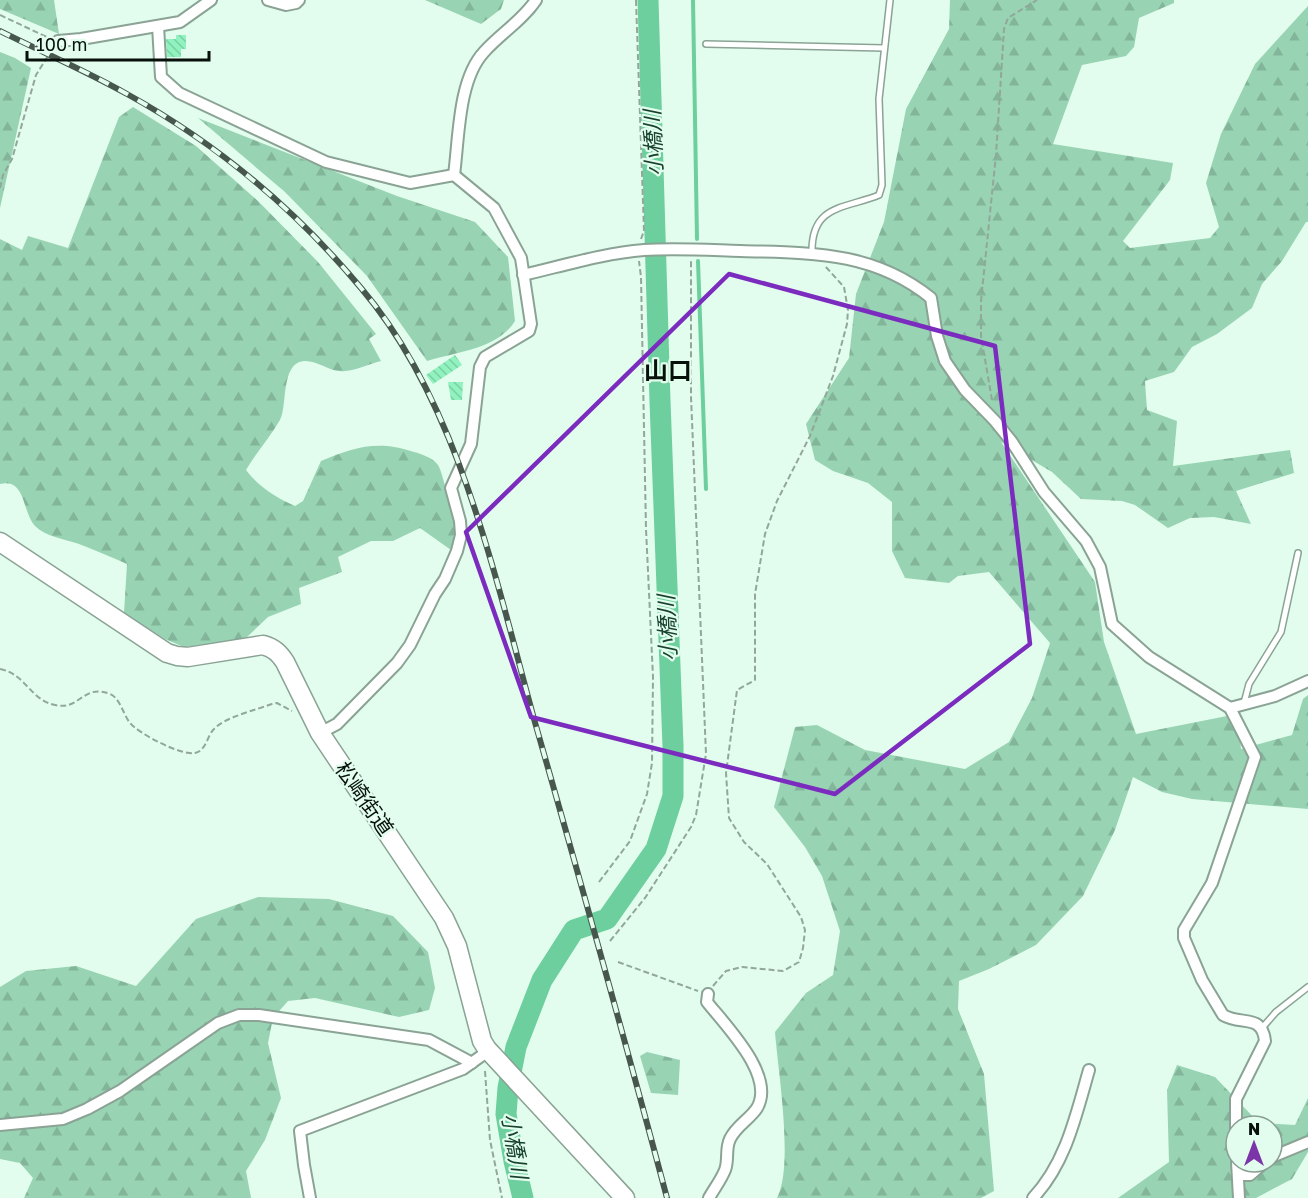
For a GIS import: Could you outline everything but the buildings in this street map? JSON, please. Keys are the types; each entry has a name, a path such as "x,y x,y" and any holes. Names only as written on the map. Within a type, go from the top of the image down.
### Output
{"main road":[{"name":"松崎街道","path":"0,542 166,652 188,657 254,646 271,647 278,652 316,726 444,918 457,946 482,1041 483,1055 530,1096 625,1198"}],"street":[{"path":"58,41 180,22 211,0"},
{"path":"268,0 286,5 299,0"},
{"path":"454,175 465,89 472,71 482,54 528,13 536,0"},
{"path":"158,26 161,77 179,93 326,162 410,183 454,175 494,208 521,258 531,324 529,331 485,357 480,367 471,444 451,488 461,535 445,579 435,594 410,645 397,663 336,724 316,726"},
{"path":"523,275 639,251 688,249 812,253 868,263 887,269 931,297 937,336 945,361 965,390 995,421 1044,492 1086,541 1100,567 1112,624 1149,657 1230,708 1255,757 1212,883 1186,923 1184,938 1202,980 1223,1015 1257,1023 1262,1028 1265,1041 1236,1099 1236,1114"},
{"path":"1230,708 1275,696 1308,681"},
{"path":"708,994 707,1002 756,1067 762,1097 756,1109 730,1137 726,1150 726,1169 709,1198"},
{"path":"0,1125 63,1119 87,1109 120,1090 218,1023 239,1015 281,1018 429,1040 483,1055"},
{"path":"310,1198 300,1131 463,1069 483,1055"},
{"path":"1033,1198 1046,1184 1062,1157 1089,1070"},
{"path":"1284,1152 1308,1142"},
{"path":"1239,1198 1239,1175 1251,1174"}],"lane":[{"path":"812,253 812,241 817,226 829,212 879,195 882,185 879,99 890,0"},
{"path":"706,45 884,48"},
{"path":"1244,704 1250,684 1281,632 1298,553"},
{"path":"1262,1028 1276,1012 1308,987"}],"path":[{"path":"599,882 630,841 647,794 652,763 653,677 646,529 642,277 637,244 644,231 636,0"},
{"path":"995,421 981,336 981,301 996,155 1004,29 1008,18 1037,0"},
{"path":"0,15 58,41 36,75 12,159 3,175 0,188"},
{"path":"610,941 645,898 691,827 696,815 706,754 691,397 688,249"},
{"path":"618,962 708,994 726,971 742,967 783,971 799,962 803,948 805,930 801,917 767,864 744,842 729,818 726,773 736,690 755,680 755,594 765,534 777,501 810,436 833,376 847,324 848,310 844,287 812,253"},
{"path":"0,669 10,671 21,678 36,697 55,705 64,707 74,704 88,692 99,691 112,694 136,729 187,753 201,750 213,730 221,723 272,704 277,703 316,726"},
{"path":"483,1055 490,1140 502,1198"}],"highlighted area":[{"path":"729,274 995,346 1030,644 835,794 531,717 466,532"}],"green space":[{"path":"0,0 54,0 59,34 0,9"},
{"path":"425,0 504,0 501,9 481,24"},
{"path":"950,0 1174,0 1174,3 1139,18 1134,47 1126,56 1082,65 1053,144 1173,163 1170,180 1123,241 1130,248 1210,238 1219,227 1206,183 1221,134 1255,64 1308,6 1308,222 1282,261 1262,284 1252,308 1217,334 1192,347 1174,372 1145,381 1147,410 1177,421 1173,466 1290,450 1294,473 1236,491 1251,524 1214,517 1190,518 1168,528 1135,505 1122,501 1081,499 1052,472 1001,442 1095,582 1104,642 1136,734 1227,716 1238,721 1241,749 1292,735 1303,699 1308,695 1308,809 1192,799 1162,792 1133,777 1115,830 1083,896 1036,945 989,969 959,981 958,1009 984,1074 994,1191 981,1198 777,1198 782,1183 785,1142 775,1032 806,993 833,975 840,931 822,876 805,847 774,807 795,727 817,725 865,750 965,769 1009,742 1032,698 1050,643 989,572 958,576 949,583 905,578 892,551 892,502 868,483 833,471 815,460 806,424 849,358 856,294 884,222 906,109 949,29"},
{"path":"0,52 31,68 0,208"},
{"path":"133,107 196,146 258,201 318,262 376,334 369,339 381,361 345,371 305,361 297,363 288,376 280,420 246,470 268,491 295,506 303,501 321,461 333,456 377,446 401,448 424,455 438,465 452,508 455,527 451,550 420,528 393,541 371,541 338,557 342,572 299,588 301,604 268,617 247,637 235,642 184,647 165,639 124,613 127,564 39,530 31,520 15,486 0,484 0,239 22,250 28,236 68,248 119,117"},
{"path":"198,118 397,196 475,222 508,257 515,321 508,330 487,344 427,361 367,276 285,192"},
{"path":"258,897 329,899 393,916 428,952 435,988 429,1010 399,1017 315,998 288,1001 273,1018 268,1043 281,1098 265,1140 246,1171 251,1198 24,1198 33,1178 20,1163 0,1159 0,987 26,971 76,966 136,986 196,919"},
{"path":"647,1052 680,1060 678,1095 651,1093 640,1056"},
{"path":"1177,1065 1215,1077 1250,1114 1224,1114 1224,1174 1284,1174 1284,1124 1295,1125 1308,1098 1308,1152 1292,1179 1256,1198 1118,1198 1169,1162 1167,1090"}],"waterway":[{"name":"小橋川","path":"523,1198 506,1114 508,1088 516,1047 542,980 574,930 607,919 656,849 673,796 648,0"},
{"path":"693,0 697,239"},
{"path":"698,261 706,489"}],"railway":[{"path":"0,31 127,94 160,113 223,156 282,205 310,232 361,288 395,334 424,385 471,496 506,613 667,1198"}],"district":[{"name":"山口","path":"668,371"}]}
